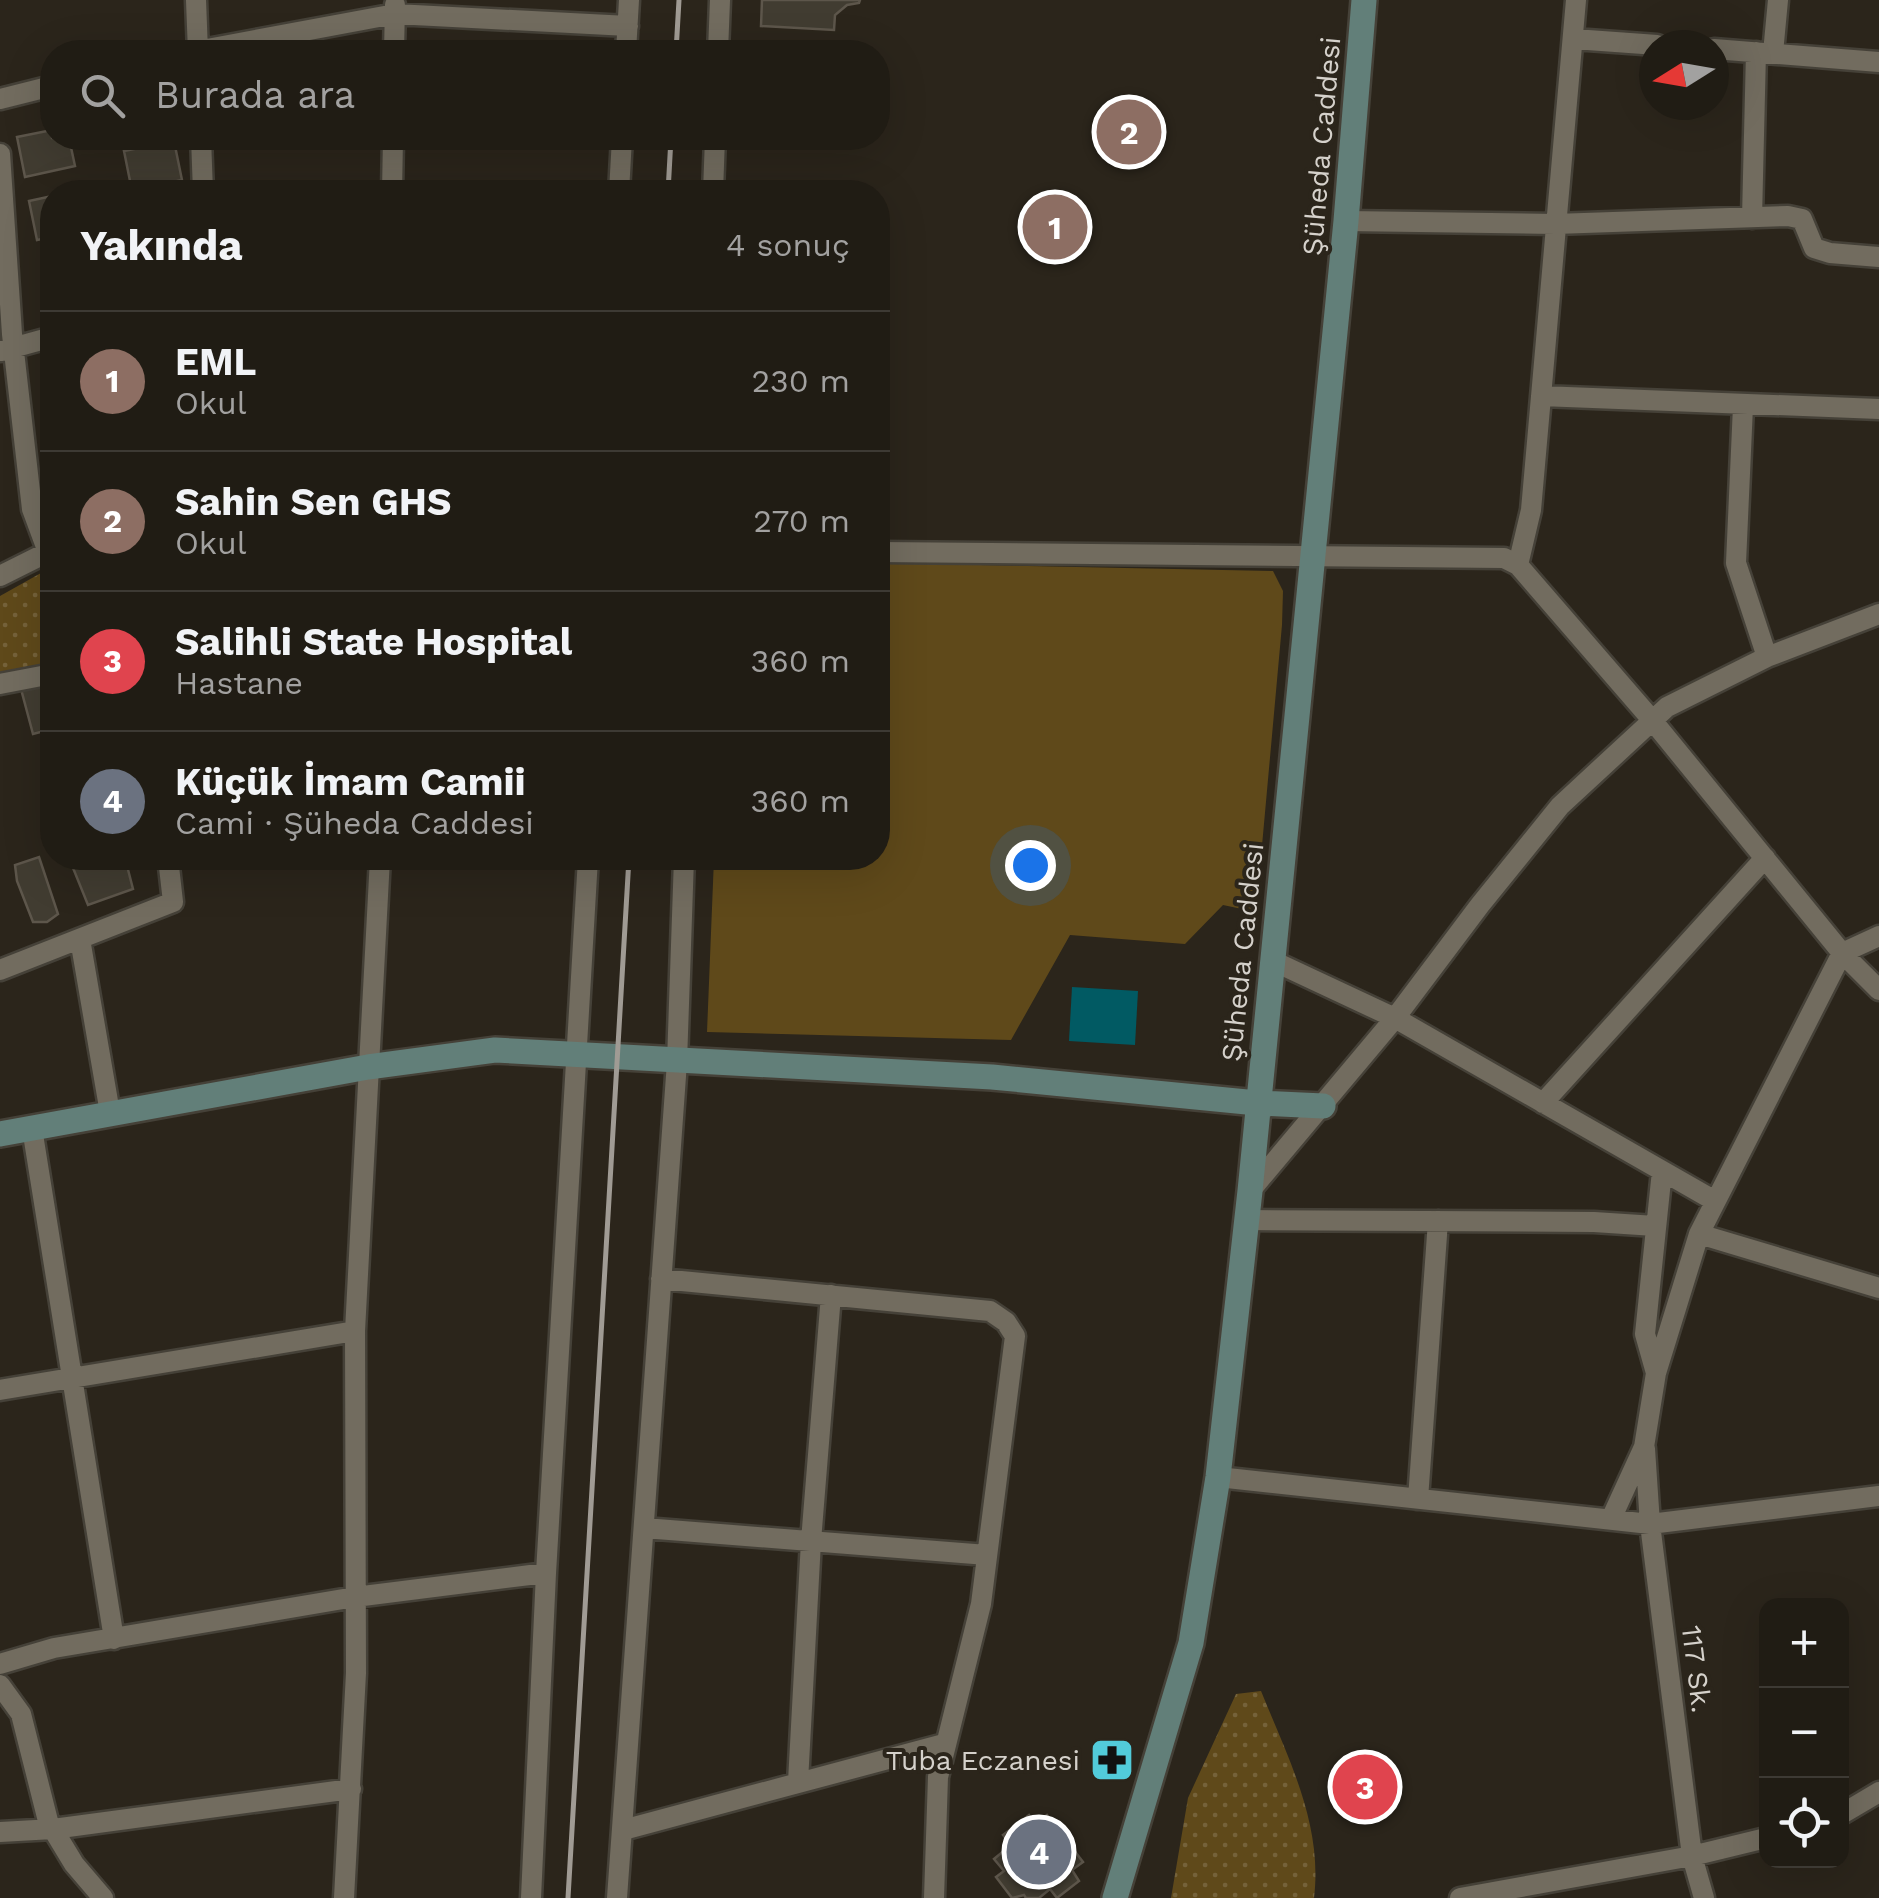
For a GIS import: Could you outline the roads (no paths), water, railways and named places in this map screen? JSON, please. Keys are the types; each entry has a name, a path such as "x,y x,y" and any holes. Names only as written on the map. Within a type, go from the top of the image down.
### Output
{"main road":[{"name":"Şüheda Caddesi","path":"1115,1898 1190,1643 1218,1478 1346,221 1364,0"},
{"path":"0,1134 368,1066 495,1050 992,1077 1322,1106"}],"street":[{"path":"196,0 196,40"},
{"path":"627,40 629,0"},
{"path":"718,40 720,0"},
{"path":"1518,565 1531,510 1576,0"},
{"path":"1752,218 1764,52 1778,0"},
{"path":"394,40 395,7"},
{"path":"249,40 395,7 628,26"},
{"path":"1574,39 1639,44"},
{"path":"1729,50 1879,62"},
{"path":"0,99 40,89"},
{"path":"201,150 202,180"},
{"path":"392,180 393,150"},
{"path":"620,180 622,150"},
{"path":"713,180 715,150"},
{"path":"0,154 7,349 32,508 40,528"},
{"path":"1346,221 1555,224 1788,216 1802,219 1814,248 1879,257"},
{"path":"7,349 40,340"},
{"path":"1540,396 1879,409"},
{"path":"1743,406 1736,563 1767,658"},
{"path":"890,552 1504,558 1518,565 1652,720 1842,952 1879,990"},
{"path":"0,576 40,560"},
{"path":"1250,1191 1396,1018 1560,806 1666,707 1767,658 1879,614"},
{"path":"0,684 40,676"},
{"path":"1543,1103 1765,858"},
{"path":"0,970 173,902 169,870"},
{"path":"344,1898 356,1597 355,1331 379,870"},
{"path":"531,1898 587,870"},
{"path":"617,1898 677,1062 684,870"},
{"path":"1610,1519 1644,1446 1656,1373 1699,1234 1842,952 1879,936"},
{"path":"80,939 110,1114"},
{"path":"1271,960 1396,1018 1716,1201"},
{"path":"32,1128 114,1638"},
{"path":"1656,1373 1644,1334 1662,1170"},
{"path":"1246,1220 1594,1222 1655,1226"},
{"path":"1418,1499 1438,1221"},
{"path":"1699,1234 1879,1288"},
{"path":"662,1279 990,1311 1006,1322 1015,1336 981,1604 938,1778 934,1898"},
{"path":"798,1782 811,1541 831,1296"},
{"path":"0,1390 355,1331"},
{"name":"117 Sk.","path":"1644,1446 1650,1524 1692,1856 1704,1898"},
{"path":"1218,1478 1650,1524 1879,1496"},
{"path":"644,1528 987,1555"},
{"path":"0,1664 54,1648 356,1597 546,1573"},
{"path":"0,1686 22,1714 53,1829 74,1864 102,1898"},
{"path":"622,1830 944,1744"},
{"path":"0,1832 53,1829 351,1789"},
{"path":"1849,1810 1879,1792"},
{"path":"1460,1898 1692,1856 1759,1840"}],"water":[{"path":"1072,987 1138,991 1135,1045 1069,1041"}],"railway":[{"path":"677,40 679,0"},
{"path":"669,180 670,150"},
{"path":"568,1898 628,870"}],"place":[{"name":"Sahin Sen GHS","path":"1129,132"},
{"name":"EML","path":"1055,227"},
{"name":"Tuba Eczanesi","path":"1112,1760"},
{"name":"Salihli State Hospital","path":"1365,1787"},
{"name":"Küçük İmam Camii","path":"1039,1852"}]}
